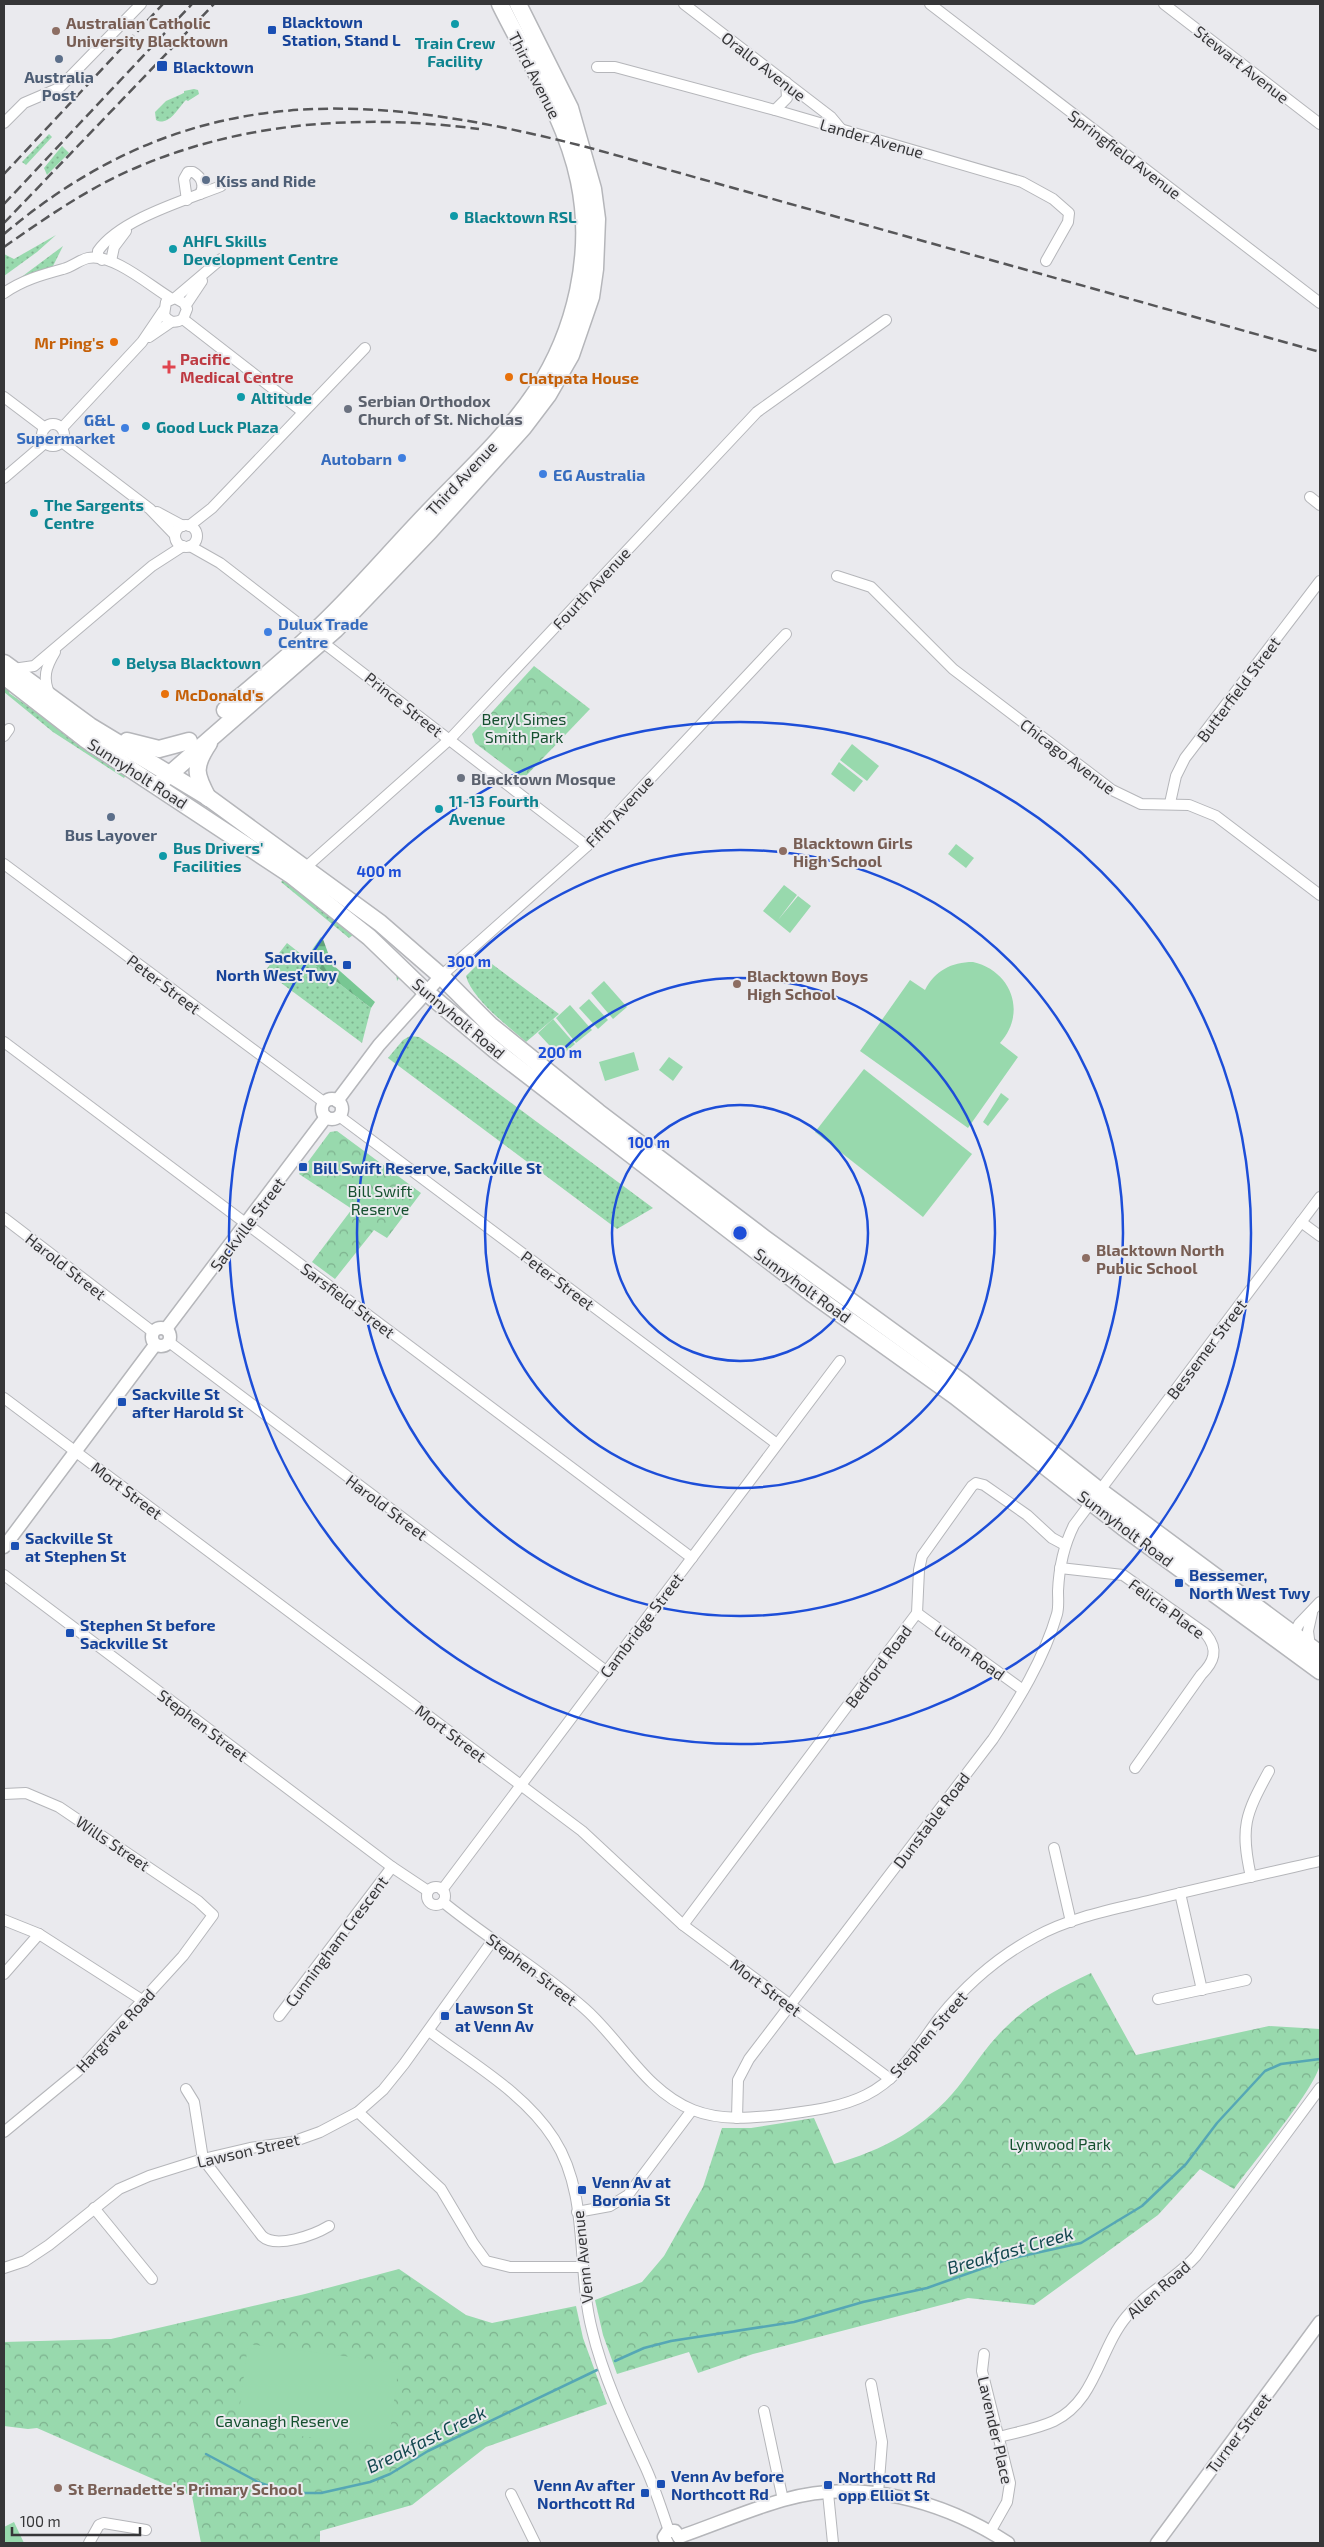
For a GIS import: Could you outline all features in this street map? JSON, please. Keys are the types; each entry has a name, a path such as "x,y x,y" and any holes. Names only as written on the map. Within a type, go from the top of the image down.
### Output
{"main road":[{"name":"Third Avenue","path":"153,783 189,741 318,638 516,419 535,393 552,364 573,312 579,288 584,246 584,224 579,180 555,112 500,4"},
{"name":"Third Avenue","path":"163,770 217,731 430,531 533,416 564,369 582,328 591,296 596,261 598,219 593,189 570,108 518,4"},
{"name":"Sunnyholt Road","path":"7,669 90,726 209,798 380,923 441,976 490,1025 598,1112 772,1244 963,1384 1096,1497 1292,1634 1311,1652 1320,1671"},
{"name":"Sunnyholt Road","path":"7,669 85,740 291,875 369,937 426,992 495,1050 812,1293 1311,1652"},
{"name":"Third Avenue","path":"90,726 153,748 169,748 189,741"},
{"name":"Third Avenue","path":"209,798 199,781 197,767 217,731"}],"street":[{"path":"4,122 24,103 59,88 66,82 141,4"},
{"name":"Orallo Avenue","path":"684,4 831,117 842,130"},
{"name":"Springfield Avenue","path":"930,4 1320,303"},
{"name":"Stewart Avenue","path":"1164,4 1320,124"},
{"name":"Lander Avenue","path":"597,67 616,67 775,110 968,165 1028,185 1061,205 1069,216 1046,261"},
{"path":"775,110 787,98 786,82"},
{"path":"187,200 184,179 188,172 193,172 200,178 203,188 200,194"},
{"path":"106,260 133,222 221,186"},
{"path":"4,293 28,279 69,268 85,259 106,260 119,264 169,303"},
{"path":"62,428 142,342 169,303 208,272 221,259"},
{"path":"142,342 171,322 183,319 186,313 186,305 208,272"},
{"path":"169,303 182,300 186,305"},
{"path":"169,303 166,318 171,322"},
{"path":"183,319 302,412"},
{"name":"Fourth Avenue","path":"305,868 450,739 757,412 886,320"},
{"path":"7,669 34,666 181,541 365,348"},
{"path":"4,397 45,428"},
{"path":"52,424 62,428 64,435 62,442 56,446 46,443 42,434 45,428 52,424"},
{"name":"Prince Street","path":"62,442 150,509 181,541 220,563 587,846"},
{"path":"4,478 46,443"},
{"path":"1310,497 1320,505"},
{"name":"Prince Street","path":"150,509 191,531 220,563"},
{"path":"181,541 178,529 191,531"},
{"name":"Chicago Avenue","path":"837,576 871,587 953,669 1112,790 1140,804 1150,806 1170,803 1198,808 1216,816 1320,895"},
{"name":"Butterfield Street","path":"1170,803 1176,776 1185,758 1320,581"},
{"name":"Fifth Avenue","path":"441,976 587,846 786,634"},
{"path":"51,699 46,686 45,673 58,647"},
{"name":"Peter Street","path":"4,864 331,1102"},
{"path":"331,1102 342,1108 340,1116 334,1119 326,1117 322,1112 441,976"},
{"name":"Sarsfield Street","path":"4,1042 692,1558"},
{"name":"Peter Street","path":"340,1116 777,1444"},
{"name":"Sackville Street","path":"168,1336 246,1224 326,1117"},
{"name":"Bessemer Street","path":"1096,1497 1320,1197"},
{"name":"Harold Street","path":"4,1218 154,1339"},
{"path":"1301,1222 1320,1236"},
{"path":"4,1547 76,1452 160,1328 168,1336"},
{"name":"Harold Street","path":"168,1336 606,1671"},
{"name":"Cambridge Street","path":"442,1890 840,1361"},
{"name":"Mort Street","path":"4,1398 582,1831 683,1925 890,2078"},
{"name":"Bedford Road","path":"683,1925 917,1614 919,1570 922,1556 976,1483 984,1485 1001,1495 1052,1538 1065,1544"},
{"name":"Dunstable Road","path":"737,2118 738,2080 742,2068 993,1739 1023,1690 1034,1669 1058,1611 1060,1568 1065,1544 1074,1526 1096,1497"},
{"name":"Felicia Place","path":"1060,1568 1112,1572 1123,1576 1206,1634 1211,1641 1214,1654 1210,1666 1201,1675 1135,1768"},
{"name":"Stephen Street","path":"4,1575 392,1867 428,1891"},
{"path":"1292,1634 1303,1619 1312,1613 1320,1602"},
{"path":"1311,1652 1308,1630 1312,1613"},
{"name":"Luton Road","path":"917,1614 1023,1690"},
{"path":"1251,1877 1244,1847 1245,1823 1249,1808 1269,1771"},
{"name":"Wills Street","path":"4,1794 26,1793 59,1807 198,1901 212,1915"},
{"path":"1054,1848 1071,1922"},
{"name":"Stephen Street","path":"443,1902 586,2010 646,2077 664,2093 692,2110 715,2116 737,2118 813,2111 851,2102 867,2095 890,2078 912,2056 960,1995 980,1976 998,1960 1034,1937 1071,1922 1180,1893 1320,1860"},
{"name":"Cunningham Crescent","path":"279,2016 392,1867"},
{"path":"435,1887 442,1890 445,1896 443,1902 436,1905 430,1904 426,1896 428,1891 435,1887"},
{"path":"1180,1893 1202,1990"},
{"name":"Hargrave Road","path":"4,2132 78,2071 183,1956 212,1915"},
{"path":"4,1920 39,1934 142,2000"},
{"path":"4,1974 39,1934"},
{"name":"Lawson Street","path":"4,2268 25,2261 50,2245 94,2208 119,2190 141,2179 203,2159 250,2148 292,2142 320,2132 358,2112 383,2090 429,2031 493,1940"},
{"path":"1158,2000 1246,1980"},
{"name":"Venn Avenue","path":"429,2031 512,2094 548,2129 565,2161 572,2182 588,2316 596,2346 631,2440 646,2469 669,2540"},
{"name":"Allen Road","path":"999,2437 1053,2422 1075,2406 1085,2394 1123,2320 1137,2305 1191,2262 1320,2088"},
{"path":"186,2089 194,2102 203,2159 268,2240 277,2242 315,2234 329,2226"},
{"path":"577,2212 610,2206 628,2195 692,2110"},
{"path":"358,2112 441,2188 473,2244 486,2261 510,2267 582,2267"},
{"path":"94,2208 152,2279"},
{"name":"Turner Street","path":"1157,2543 1320,2322"},
{"name":"Lavender Place","path":"984,2354 982,2371 1009,2477 1010,2489 1005,2508 990,2532"},
{"path":"871,2384 882,2442 878,2493"},
{"path":"764,2411 783,2500"},
{"path":"669,2540 783,2500 828,2493 878,2493 942,2508 1008,2543"},
{"path":"828,2493 833,2543"},
{"path":"511,2494 535,2543"},
{"path":"89,2543 98,2527 104,2522 146,2530"}],"green space":[{"path":"198,90 199,94 188,101 186,100 169,119 165,121 156,120 155,112 166,101 184,93 184,91"},
{"path":"49,134 52,137 26,165 22,162"},
{"path":"62,146 69,153 47,175 44,168"},
{"path":"56,235 37,252 4,276 4,254 14,259"},
{"path":"63,246 51,270 4,290"},
{"name":"Beryl Simes Smith Park","path":"534,666 590,709 523,779 475,743 472,734"},
{"path":"4,685 10,690 9,693 126,775 124,778 53,732 4,692"},
{"path":"852,744 879,766 867,781 840,760"},
{"path":"839,762 863,781 854,792 831,774"},
{"path":"956,844 974,858 966,868 948,854"},
{"path":"283,880 353,933 401,976 397,981 396,973 353,935 349,938 281,882"},
{"path":"784,885 797,895 778,920 798,896 811,906 790,933 763,911"},
{"path":"321,937 323,939 307,959 371,1008 362,1043 265,971 287,943 306,958"},
{"path":"323,939 332,964 375,1002 371,1008 307,959"},
{"path":"484,958 559,1014 526,1042 483,1003 470,985 466,976"},
{"path":"965,962 973,962 997,974 1006,984 1014,1007 1013,1019 1000,1043 1018,1057 968,1128 860,1051 910,980 925,990 929,983 944,969"},
{"path":"604,981 627,1007 613,1019 591,993"},
{"path":"589,999 608,1020 598,1029 579,1008"},
{"path":"570,1005 592,1030 576,1043 556,1018"},
{"path":"553,1019 575,1044 560,1057 538,1033"},
{"path":"410,1036 419,1037 456,1062 653,1208 617,1229 388,1058 403,1040"},
{"path":"634,1052 639,1070 605,1081 599,1062"},
{"path":"669,1057 683,1067 673,1081 659,1070"},
{"path":"864,1069 972,1154 923,1217 815,1132"},
{"path":"1001,1093 1009,1099 988,1126 983,1122"},
{"name":"Bill Swift Reserve","path":"337,1131 421,1193 387,1238 374,1230 335,1279 312,1262 352,1209 299,1174 330,1132"},
{"name":"Lynwood Park","path":"1091,1973 1136,2055 1269,2026 1320,2029 1321,2060 1316,2075 1296,2108 1234,2189 1200,2169 1158,2215 1034,2305 968,2298 753,2354 698,2373 689,2352 617,2374 603,2335 595,2300 642,2282 664,2256 703,2187 722,2128 751,2128 814,2118 834,2164 869,2152 902,2136 932,2114 958,2087 998,2035 1015,2019 1035,2003"},
{"name":"Cavanagh Reserve","path":"399,2269 466,2315 492,2323 576,2306 583,2338 607,2404 486,2447 412,2505 320,2531 320,2543 201,2543 192,2496 37,2428 28,2429 4,2426 4,2342 111,2339 305,2294"},
{"path":"248,2344 399,2363 388,2447 237,2428"},
{"path":"14,2522 24,2543 4,2543 4,2527"}],"waterway":[{"name":"Breakfast Creek","path":"615,2361 644,2348 671,2341 794,2322 863,2302 927,2288 1009,2259 1081,2243 1142,2206 1186,2164 1217,2123 1265,2071 1281,2064 1320,2059"},
{"name":"Breakfast Creek","path":"206,2454 258,2482 289,2493 321,2493 370,2482 390,2474 428,2451 597,2370"}],"railway":[{"path":"4,174 163,4"},
{"path":"4,204 192,4"},
{"path":"4,223 214,4"},
{"path":"4,234 74,183 143,146 214,123 286,111 359,109 434,116 513,130 594,149 1320,352"},
{"path":"4,247 36,224 122,174 181,151 222,139 307,125 350,122 436,124 479,129"}],"place":[{"name":"Train Crew Facility","path":"455,24"},
{"name":"Blacktown Station, Stand L","path":"272,30"},
{"name":"Australian Catholic University Blacktown","path":"56,31"},
{"name":"Australia Post","path":"59,59"},
{"name":"Blacktown","path":"162,66"},
{"name":"Kiss and Ride","path":"206,180"},
{"name":"Blacktown RSL","path":"454,216"},
{"name":"AHFL Skills Development Centre","path":"173,249"},
{"name":"Mr Ping's","path":"114,342"},
{"name":"Pacific Medical Centre","path":"169,367"},
{"name":"Chatpata House","path":"509,377"},
{"name":"Altitude","path":"241,397"},
{"name":"Serbian Orthodox Church of St. Nicholas","path":"348,409"},
{"name":"Good Luck Plaza","path":"146,426"},
{"name":"G&L Supermarket","path":"125,428"},
{"name":"Autobarn","path":"402,458"},
{"name":"EG Australia","path":"543,474"},
{"name":"The Sargents Centre","path":"34,513"},
{"name":"Dulux Trade Centre","path":"268,632"},
{"name":"Belysa Blacktown","path":"116,662"},
{"name":"McDonald's","path":"165,694"},
{"name":"Blacktown Mosque","path":"461,778"},
{"name":"11-13 Fourth Avenue","path":"439,809"},
{"name":"Bus Layover","path":"111,817"},
{"name":"Blacktown Girls High School","path":"783,851"},
{"name":"Bus Drivers' Facilities","path":"163,856"},
{"name":"Sackville, North West Twy","path":"347,965"},
{"name":"Blacktown Boys High School","path":"737,984"},
{"name":"Bill Swift Reserve, Sackville St","path":"303,1167"},
{"name":"Blacktown North Public School","path":"1086,1258"},
{"name":"Sackville St after Harold St","path":"122,1402"},
{"name":"Sackville St at Stephen St","path":"15,1546"},
{"name":"Bessemer, North West Twy","path":"1179,1583"},
{"name":"Stephen St before Sackville St","path":"70,1633"},
{"name":"Lawson St at Venn Av","path":"445,2016"},
{"name":"Venn Av at Boronia St","path":"582,2190"},
{"name":"Venn Av before Northcott Rd","path":"661,2484"},
{"name":"Northcott Rd opp Elliot St","path":"828,2485"},
{"name":"St Bernadette's Primary School","path":"58,2488"},
{"name":"Venn Av after Northcott Rd","path":"645,2493"}]}
